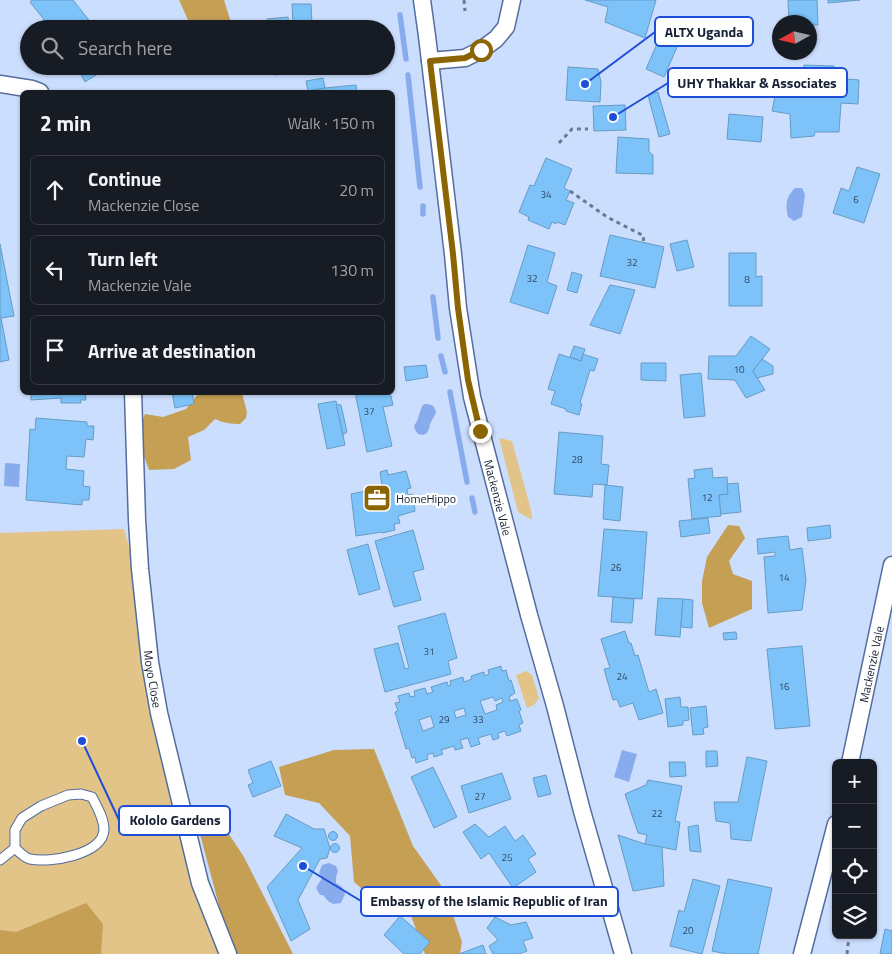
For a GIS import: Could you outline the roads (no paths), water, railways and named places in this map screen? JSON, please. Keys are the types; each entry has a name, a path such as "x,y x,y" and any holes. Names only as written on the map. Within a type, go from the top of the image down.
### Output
{"street":[{"name":"Mackenzie Vale","path":"422,0 458,308 472,397 528,615 623,954"},
{"path":"430,61 465,58 481,50 496,39 506,27 512,0"},
{"path":"0,84 35,90"},
{"name":"Moyo Close","path":"133,395 137,530 152,677 200,883 228,954"},
{"name":"Mackenzie Vale","path":"851,759 892,565"},
{"path":"802,954 832,839"}],"lane":[{"path":"81,794 92,797 101,816 104,830 96,845 81,853 48,860 28,859 15,848 15,830 22,818 41,806 68,795 81,794"},
{"path":"0,860 15,848"}],"water":[{"path":"795,188 802,188 805,194 802,217 794,221 788,217 787,204 790,194"},
{"path":"425,404 433,406 436,413 427,433 423,435 418,434 414,426 422,406"},
{"path":"5,463 20,464 19,487 4,486"},
{"path":"622,750 637,754 629,782 614,777"},
{"path":"329,863 336,866 338,871 336,883 342,887 345,894 341,903 333,904 328,901 323,895 320,895 316,888 322,878 319,873 322,865"}],"waterway":[{"path":"400,15 406,59"},
{"path":"408,75 420,187"},
{"path":"423,206 423,214"},
{"path":"433,297 438,338"},
{"path":"441,356 445,372"},
{"path":"450,392 467,482"},
{"path":"472,498 475,512"}],"place":[{"name":"ALTX Uganda","path":"585,84"},
{"name":"UHY Thakkar & Associates","path":"613,117"},
{"name":"HomeHippo","path":"377,498"},
{"name":"Kololo Gardens","path":"82,741"},
{"name":"Embassy of the Islamic Republic of Iran","path":"303,866"}]}
